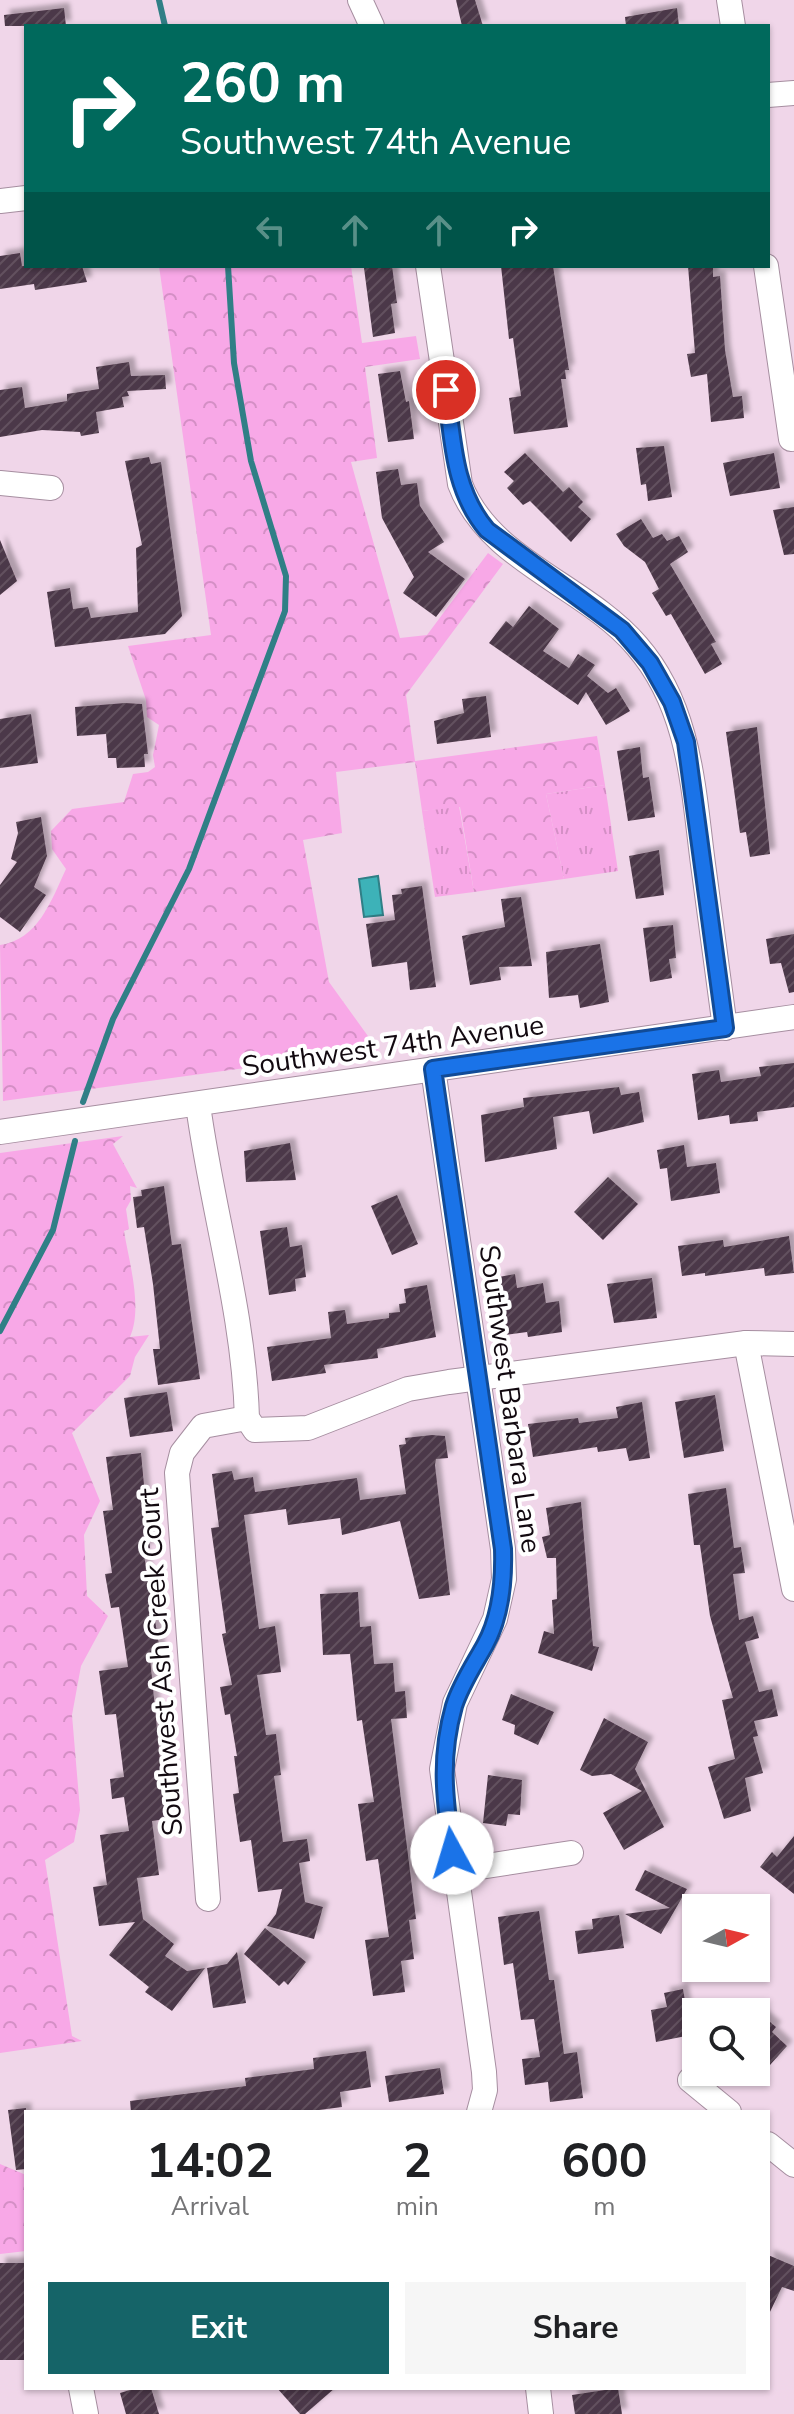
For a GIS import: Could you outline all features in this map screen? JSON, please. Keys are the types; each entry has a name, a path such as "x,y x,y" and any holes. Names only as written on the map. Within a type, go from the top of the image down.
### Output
{"street":[{"path":"360,0 371,24"},
{"path":"729,0 733,24"},
{"path":"770,95 794,93"},
{"path":"0,201 24,198"},
{"path":"428,268 460,484 467,502 487,530 622,630 650,663 680,720 690,769 725,1028"},
{"path":"766,268 791,439"},
{"path":"0,483 51,488"},
{"name":"Southwest 74th Avenue","path":"0,1132 794,1017"},
{"name":"Southwest Barbara Lane","path":"433,1069 503,1549 504,1579 487,1642 455,1703 442,1769 484,2072 485,2090 480,2110"},
{"path":"198,1105 210,1190 224,1240 247,1418 255,1430 266,1432 308,1428 408,1389 746,1343 794,1344"},
{"path":"746,1343 794,1589"},
{"name":"Southwest Ash Creek Court","path":"208,1899 177,1473 182,1453 203,1426 247,1418"},
{"path":"454,1871 571,1853"},
{"path":"697,2086 727,2110"},
{"path":"770,2146 794,2165"},
{"path":"81,2390 86,2414"},
{"path":"538,2390 541,2414"}],"green space":[{"path":"159,268 351,268 362,343 416,336 420,359 365,367 377,458 351,462 400,638 427,635 488,553 503,564 406,695 415,761 597,736 605,785 546,794 564,879 474,892 460,807 422,811 415,762 336,772 342,833 303,840 329,982 378,1050 3,1101 0,945 13,942 34,927 49,906 66,869 52,849 51,831 72,809 124,802 133,774 148,772 155,767 153,755 159,725 147,717 146,700 128,646 211,635"},
{"path":"605,785 618,871 564,879 546,794"},
{"path":"459,806 474,892 435,897 422,811"},
{"path":"123,1136 113,1144 137,1188 130,1186 131,1200 126,1209 129,1229 124,1231 135,1299 134,1325 130,1337 149,1335 135,1357 130,1376 72,1433 100,1501 84,1535 87,1596 108,1616 81,1666 72,1715 80,1810 74,1842 45,1860 72,2036 82,2041 0,2053 0,1153"},
{"path":"0,2164 24,2174 24,2251 0,2254"}],"water":[{"path":"378,876 383,915 364,917 359,879"}],"building":[{"path":"456,0 475,0 482,24 462,24"},
{"path":"64,8 66,24 5,26 4,15"},
{"path":"677,8 679,24 626,24 625,17"},
{"path":"20,253 24,268 83,268 87,282 35,290 34,284 0,289 0,256"},
{"path":"364,268 392,268 397,303 391,304 395,333 373,337"},
{"path":"501,268 553,268 569,370 565,370 566,379 561,379 568,427 514,434 509,398 521,396 513,338 509,339"},
{"path":"688,268 713,268 713,277 720,276 725,350 733,397 742,396 744,418 711,422 707,374 691,377 687,354 695,353"},
{"path":"129,362 131,376 165,375 166,389 127,391 129,396 122,397 124,407 96,412 99,433 81,436 80,432 42,430 0,437 0,390 22,387 25,408 67,401 67,394 99,389 96,367"},
{"path":"400,371 406,402 409,401 414,439 388,442 378,374"},
{"path":"664,446 672,497 648,501 646,484 641,485 636,448"},
{"path":"525,453 563,492 569,487 583,502 578,507 591,519 571,542 530,501 523,505 507,488 514,481 504,472"},
{"path":"774,453 780,488 730,496 723,463"},
{"path":"149,457 151,464 161,462 182,616 165,634 55,647 47,592 70,588 73,609 88,607 91,618 138,612 136,548 142,545 125,461"},
{"path":"398,469 401,485 417,483 420,506 444,542 428,552 465,579 436,617 403,593 414,577 382,518 376,472"},
{"path":"794,507 794,554 784,555 773,510"},
{"path":"641,519 653,538 662,534 667,541 679,536 688,552 670,564 716,642 711,644 722,664 705,674 671,614 666,616 652,593 659,589 645,562 624,546 616,534"},
{"path":"0,540 17,581 0,595"},
{"path":"529,606 559,629 543,651 569,668 578,654 595,665 587,676 608,693 616,688 630,711 606,725 586,692 578,705 489,643 506,621 513,627"},
{"path":"486,696 491,737 437,744 434,721 464,713 462,699"},
{"path":"142,704 148,754 144,754 145,767 117,768 116,758 108,758 106,734 77,736 75,707"},
{"path":"31,714 38,763 0,768 0,719"},
{"path":"757,727 770,854 750,857 746,832 740,833 726,732"},
{"path":"640,747 643,778 649,777 655,817 628,821 617,751"},
{"path":"41,817 47,856 34,887 46,895 20,932 0,917 0,885 17,862 11,859 18,833 16,822"},
{"path":"659,850 664,895 636,899 629,856"},
{"path":"422,886 436,987 410,990 407,962 372,967 366,924 395,920 392,895 402,894 401,889"},
{"path":"521,897 532,966 499,967 501,980 470,985 462,936 505,927 501,899"},
{"path":"673,925 676,958 669,959 672,978 650,982 643,928"},
{"path":"794,934 794,992 789,993 781,963 770,964 766,939"},
{"path":"600,944 609,1002 580,1008 578,995 549,998 546,952"},
{"path":"794,1063 794,1107 757,1112 758,1121 730,1124 729,1115 698,1120 692,1074 719,1070 721,1082 761,1076 759,1067"},
{"path":"619,1087 621,1095 639,1092 644,1122 593,1134 589,1111 553,1117 557,1149 485,1162 481,1115 524,1107 523,1098"},
{"path":"290,1143 296,1180 246,1182 244,1151"},
{"path":"684,1145 687,1167 716,1163 720,1193 671,1201 667,1168 660,1169 657,1150"},
{"path":"608,1177 638,1204 603,1240 574,1212"},
{"path":"164,1186 172,1245 181,1244 200,1379 158,1385 153,1349 160,1349 153,1284 144,1227 137,1228 133,1197 142,1196 141,1190"},
{"path":"397,1195 418,1244 392,1255 371,1206"},
{"path":"287,1227 290,1247 302,1245 306,1277 295,1279 296,1291 269,1295 260,1231"},
{"path":"789,1236 794,1273 765,1276 764,1268 682,1276 678,1246 723,1240 724,1247"},
{"path":"515,1274 517,1288 543,1283 546,1303 559,1301 562,1332 528,1337 527,1332 505,1335 497,1289 501,1289 499,1277"},
{"path":"652,1278 657,1318 614,1323 607,1284"},
{"path":"427,1285 436,1337 377,1349 378,1358 324,1365 326,1373 272,1381 267,1347 331,1338 328,1312 345,1310 347,1324 389,1318 389,1313 400,1312 399,1304 406,1303 404,1289"},
{"path":"167,1392 173,1431 130,1437 124,1398"},
{"path":"715,1395 724,1451 684,1458 675,1402"},
{"path":"642,1402 650,1458 629,1461 626,1448 598,1452 597,1447 533,1457 528,1424 578,1418 579,1423 618,1418 616,1407"},
{"path":"445,1436 448,1458 436,1459 435,1465 450,1595 419,1599 400,1521 342,1535 340,1518 288,1525 286,1509 244,1515 259,1629 275,1626 281,1672 257,1675 266,1735 276,1734 281,1775 274,1776 283,1842 307,1839 310,1861 299,1863 305,1902 323,1907 314,1939 267,1926 276,1914 282,1889 258,1892 251,1840 240,1842 233,1794 239,1793 234,1756 237,1756 230,1714 225,1715 220,1687 232,1685 222,1634 226,1633 211,1528 219,1527 212,1474 232,1471 234,1480 253,1477 255,1492 357,1478 360,1500 406,1494 399,1445 406,1444 405,1438"},
{"path":"141,1453 150,1548 143,1549 161,1656 150,1658 166,1819 152,1821 159,1875 137,1878 143,1919 174,1944 165,1956 187,1971 205,1968 172,2011 145,1992 149,1987 109,1955 135,1922 99,1926 93,1887 107,1885 100,1835 129,1831 124,1797 112,1799 110,1779 124,1777 116,1714 105,1715 99,1671 128,1667 119,1607 111,1608 105,1574 112,1573 103,1511 113,1510 106,1457"},
{"path":"726,1488 734,1548 741,1547 745,1573 733,1574 739,1620 753,1616 759,1638 745,1642 759,1692 772,1689 778,1716 754,1721 758,1736 753,1737 763,1773 745,1778 751,1811 724,1819 708,1767 735,1759 722,1700 733,1698 710,1616 700,1545 694,1545 688,1494"},
{"path":"581,1502 593,1646 599,1647 592,1671 538,1653 544,1631 554,1634 552,1600 557,1599 556,1558 547,1558 542,1537 550,1535 546,1508"},
{"path":"358,1592 360,1627 371,1626 374,1664 393,1663 395,1692 405,1691 407,1718 391,1719 416,1919 409,1920 414,1959 401,1961 405,1992 373,1996 365,1940 389,1937 378,1859 366,1861 358,1804 374,1802 362,1720 357,1721 350,1654 323,1655 320,1594"},
{"path":"511,1694 554,1712 538,1745 514,1734 515,1725 502,1720"},
{"path":"604,1718 648,1742 635,1769 664,1827 624,1850 603,1813 642,1791 611,1774 592,1776 580,1770"},
{"path":"488,1775 522,1780 520,1815 508,1814 506,1826 483,1823"},
{"path":"794,1836 794,1894 760,1867 772,1852 777,1857"},
{"path":"645,1870 687,1889 661,1934 625,1914 670,1908 635,1890"},
{"path":"539,1911 549,1980 554,1980 564,2054 577,2052 583,2098 550,2102 548,2082 525,2085 522,2059 540,2057 534,2019 521,2020 513,1963 504,1965 498,1917"},
{"path":"619,1915 624,1948 578,1954 575,1931 593,1929 592,1919"},
{"path":"265,1928 306,1962 288,1985 284,1981 279,1986 244,1954"},
{"path":"237,1952 246,2003 213,2008 207,1968 227,1964"},
{"path":"683,1989 682,2037 656,2042 651,2010 667,2007 664,1993"},
{"path":"770,2022 776,2027 772,2032 787,2046 770,2065"},
{"path":"366,2051 371,2087 340,2092 342,2107 319,2110 131,2110 130,2101 246,2086 245,2078 314,2069 313,2058"},
{"path":"440,2068 444,2094 389,2102 385,2076"},
{"path":"26,2108 24,2169 16,2170 8,2110"},
{"path":"770,2256 794,2266 794,2291 782,2287 770,2312"},
{"path":"0,2263 24,2263 24,2360 0,2360"},
{"path":"152,2390 159,2414 126,2414 120,2393"},
{"path":"279,2390 333,2390 305,2414 300,2414"},
{"path":"618,2390 622,2414 575,2414 572,2395"}],"waterway":[{"path":"159,0 165,24"},
{"path":"83,1102 113,1019 189,869 285,611 286,576 251,461 234,363 228,268"},
{"path":"0,1331 53,1230 75,1141"}],"route":[{"path":"446,390 460,484 475,516 487,530 622,630 650,663 680,720 690,769 725,1028 433,1069 503,1549 504,1579 487,1642 455,1703 445,1748 442,1769 452,1853"}]}
